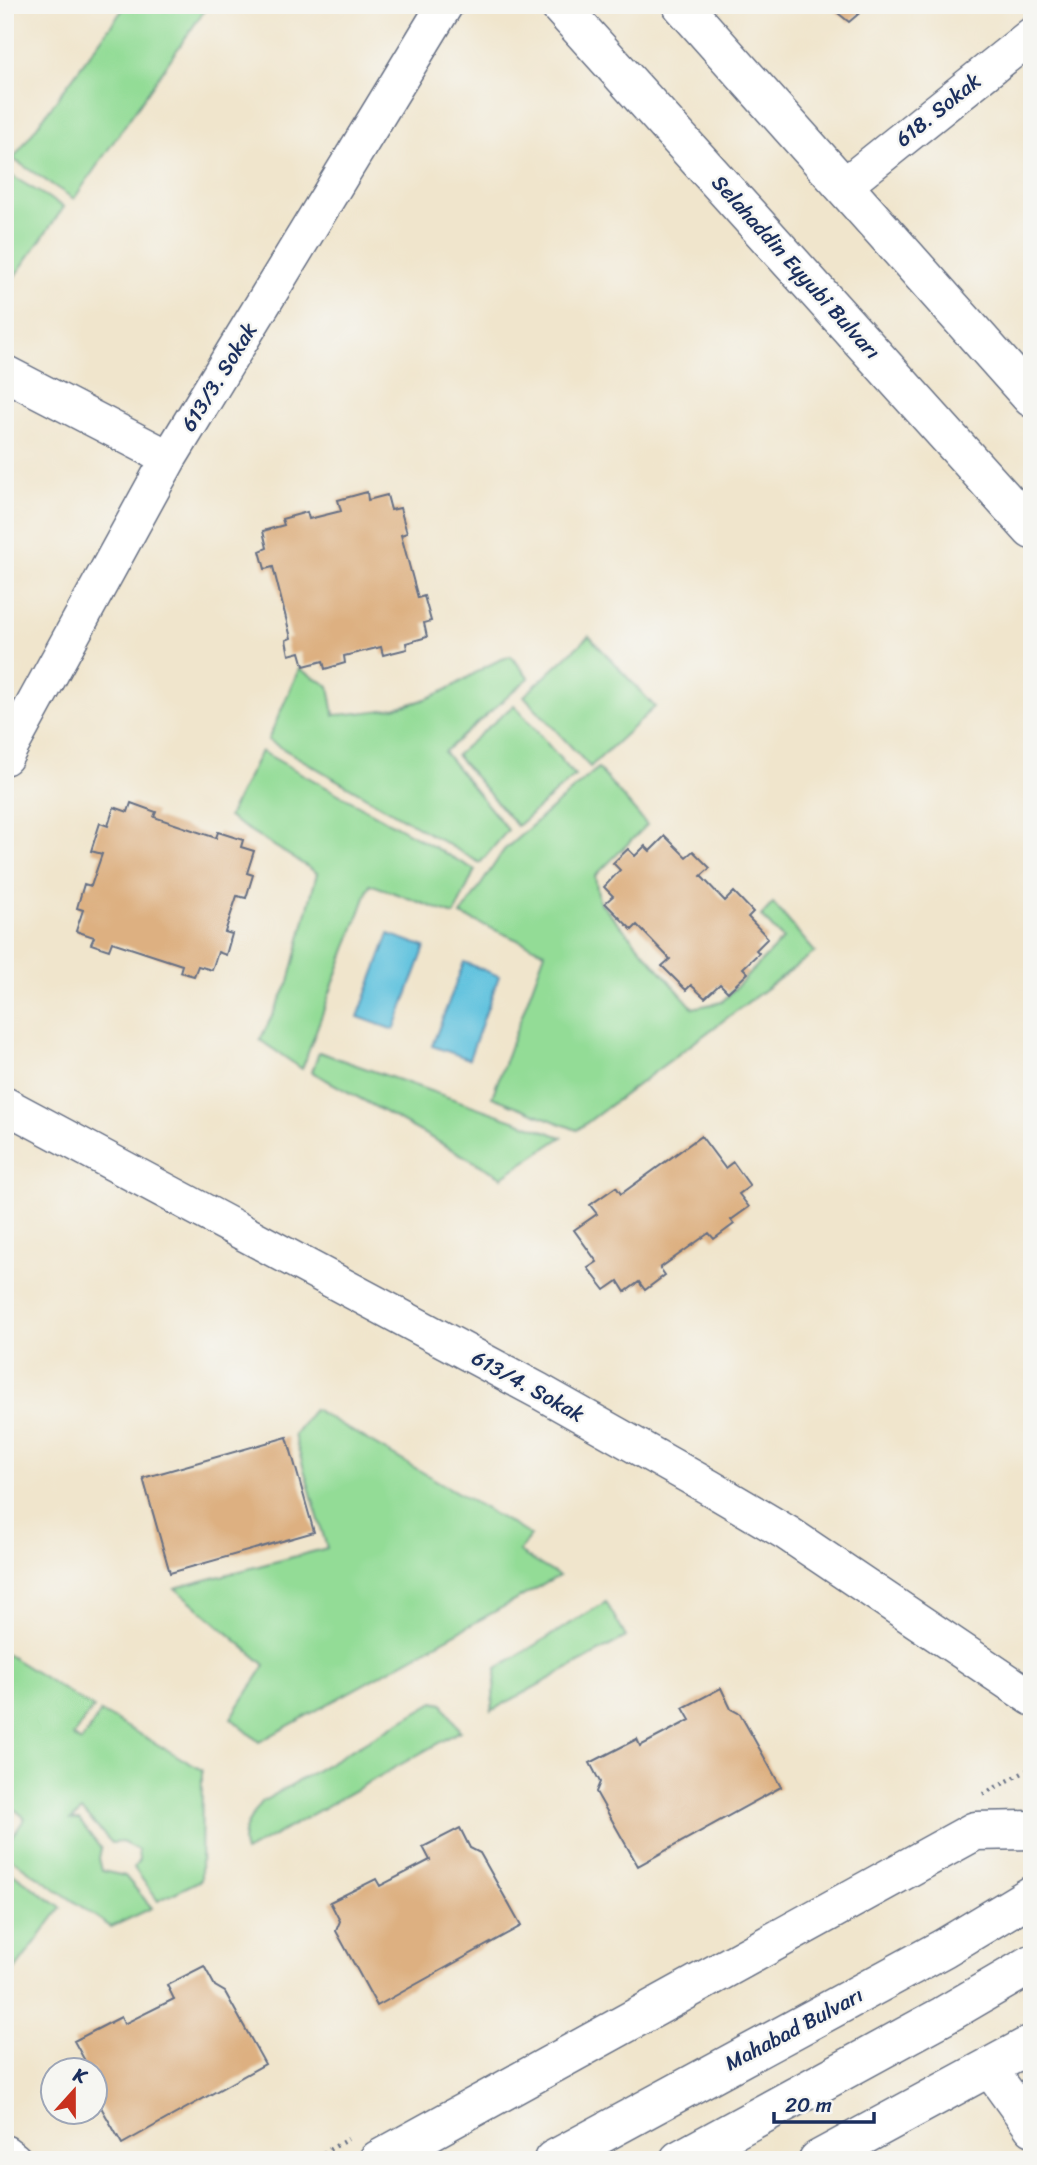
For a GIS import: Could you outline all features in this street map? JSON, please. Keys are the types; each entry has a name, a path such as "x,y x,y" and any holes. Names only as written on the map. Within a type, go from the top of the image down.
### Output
{"main road":[{"name":"Selahaddin Eyyubi Bulvarı","path":"559,5 1032,530"},
{"path":"682,5 1032,398"},
{"path":"378,2160 975,1830 1032,1830"},
{"name":"Mahabad Bulvarı","path":"553,2160 944,1948 1032,1895"},
{"path":"679,2160 943,2016 1032,1964"},
{"path":"818,2160 1032,2044"}],"street":[{"name":"613/3. Sokak","path":"5,757 169,458 445,5"},
{"name":"618. Sokak","path":"845,185 1032,35"},
{"path":"5,373 169,458"},
{"name":"613/4. Sokak","path":"5,1105 527,1385 709,1487 787,1533 1032,1698"},
{"path":"988,2067 1032,2128"},
{"path":"5,2154 13,2160"}],"green space":[{"path":"126,5 208,5 74,199 13,159"},
{"path":"5,172 64,207 5,290"},
{"path":"589,636 655,707 590,767 524,696"},
{"path":"511,656 529,678 444,752 508,830 480,863 268,740 299,669 329,686 334,715 377,711 418,702"},
{"path":"514,705 575,776 517,826 456,755"},
{"path":"261,751 475,870 454,915 370,884 302,1069 260,1040 289,982 317,873 228,817"},
{"path":"598,768 647,825 595,876 599,901 693,1008 722,1002 783,939 761,916 773,903 815,952 577,1130 492,1097 545,952 461,915 504,850"},
{"path":"319,1052 562,1137 502,1177 312,1072"},
{"path":"314,1409 530,1535 519,1552 559,1576 259,1742 231,1718 265,1665 175,1588 327,1548 294,1435"},
{"path":"606,1602 626,1637 491,1711 497,1668"},
{"path":"5,1653 93,1708 73,1736 81,1742 101,1712 202,1770 201,1880 158,1901 134,1868 139,1860 138,1850 122,1842 112,1843 82,1811 71,1820 79,1820 101,1849 99,1858 102,1871 125,1876 152,1908 111,1927 5,1854 5,1848 25,1818 13,1808 5,1821"},
{"path":"434,1702 443,1704 460,1731 245,1852 244,1832 262,1802"},
{"path":"13,1873 61,1908 5,1983 5,1883"}],"water":[{"path":"389,934 425,947 394,1030 358,1017"},
{"path":"464,962 499,976 469,1059 432,1046"}],"building":[{"path":"828,5 869,5 849,22"},
{"path":"367,492 368,500 387,495 391,510 400,508 407,533 401,535 418,598 424,596 431,621 424,623 427,637 406,643 407,649 383,655 381,647 344,656 345,663 325,669 323,661 304,666 300,652 289,655 286,640 291,638 273,567 265,569 260,551 267,548 263,531 284,525 282,519 307,512 309,519 341,511 338,500"},
{"path":"131,803 156,812 154,817 216,838 218,832 243,840 241,847 254,851 247,873 253,875 246,898 237,896 225,932 232,934 226,955 218,952 212,970 198,966 194,976 180,972 182,965 112,942 109,950 91,944 94,937 76,931 83,910 77,908 84,884 91,886 102,854 91,851 100,823 108,826 114,807 128,812"},
{"path":"665,836 686,857 693,851 710,868 701,876 725,901 734,892 753,912 748,917 768,938 756,950 759,953 743,968 748,973 728,992 720,984 705,998 691,985 686,990 662,966 670,959 637,925 632,930 605,903 613,896 604,887 620,870 613,863 628,849 635,856 645,846 650,851"},
{"path":"701,1136 725,1168 733,1162 750,1186 739,1194 749,1207 731,1220 734,1224 714,1239 709,1233 660,1268 665,1275 645,1290 639,1282 625,1292 618,1281 605,1290 588,1268 597,1262 574,1230 597,1214 590,1205 616,1187 621,1194"},
{"path":"287,1437 314,1532 170,1573 143,1478"},
{"path":"721,1688 731,1709 740,1714 781,1787 638,1866 596,1792 600,1782 590,1763 637,1739 640,1746 690,1720 683,1708"},
{"path":"460,1828 470,1848 480,1853 521,1926 377,2006 336,1931 340,1921 330,1902 376,1879 380,1886 430,1860 423,1847"},
{"path":"204,1966 215,1986 225,1992 265,2064 122,2144 108,2120 108,2056 82,2056 74,2041 121,2017 124,2024 174,1999 167,1985"}]}
